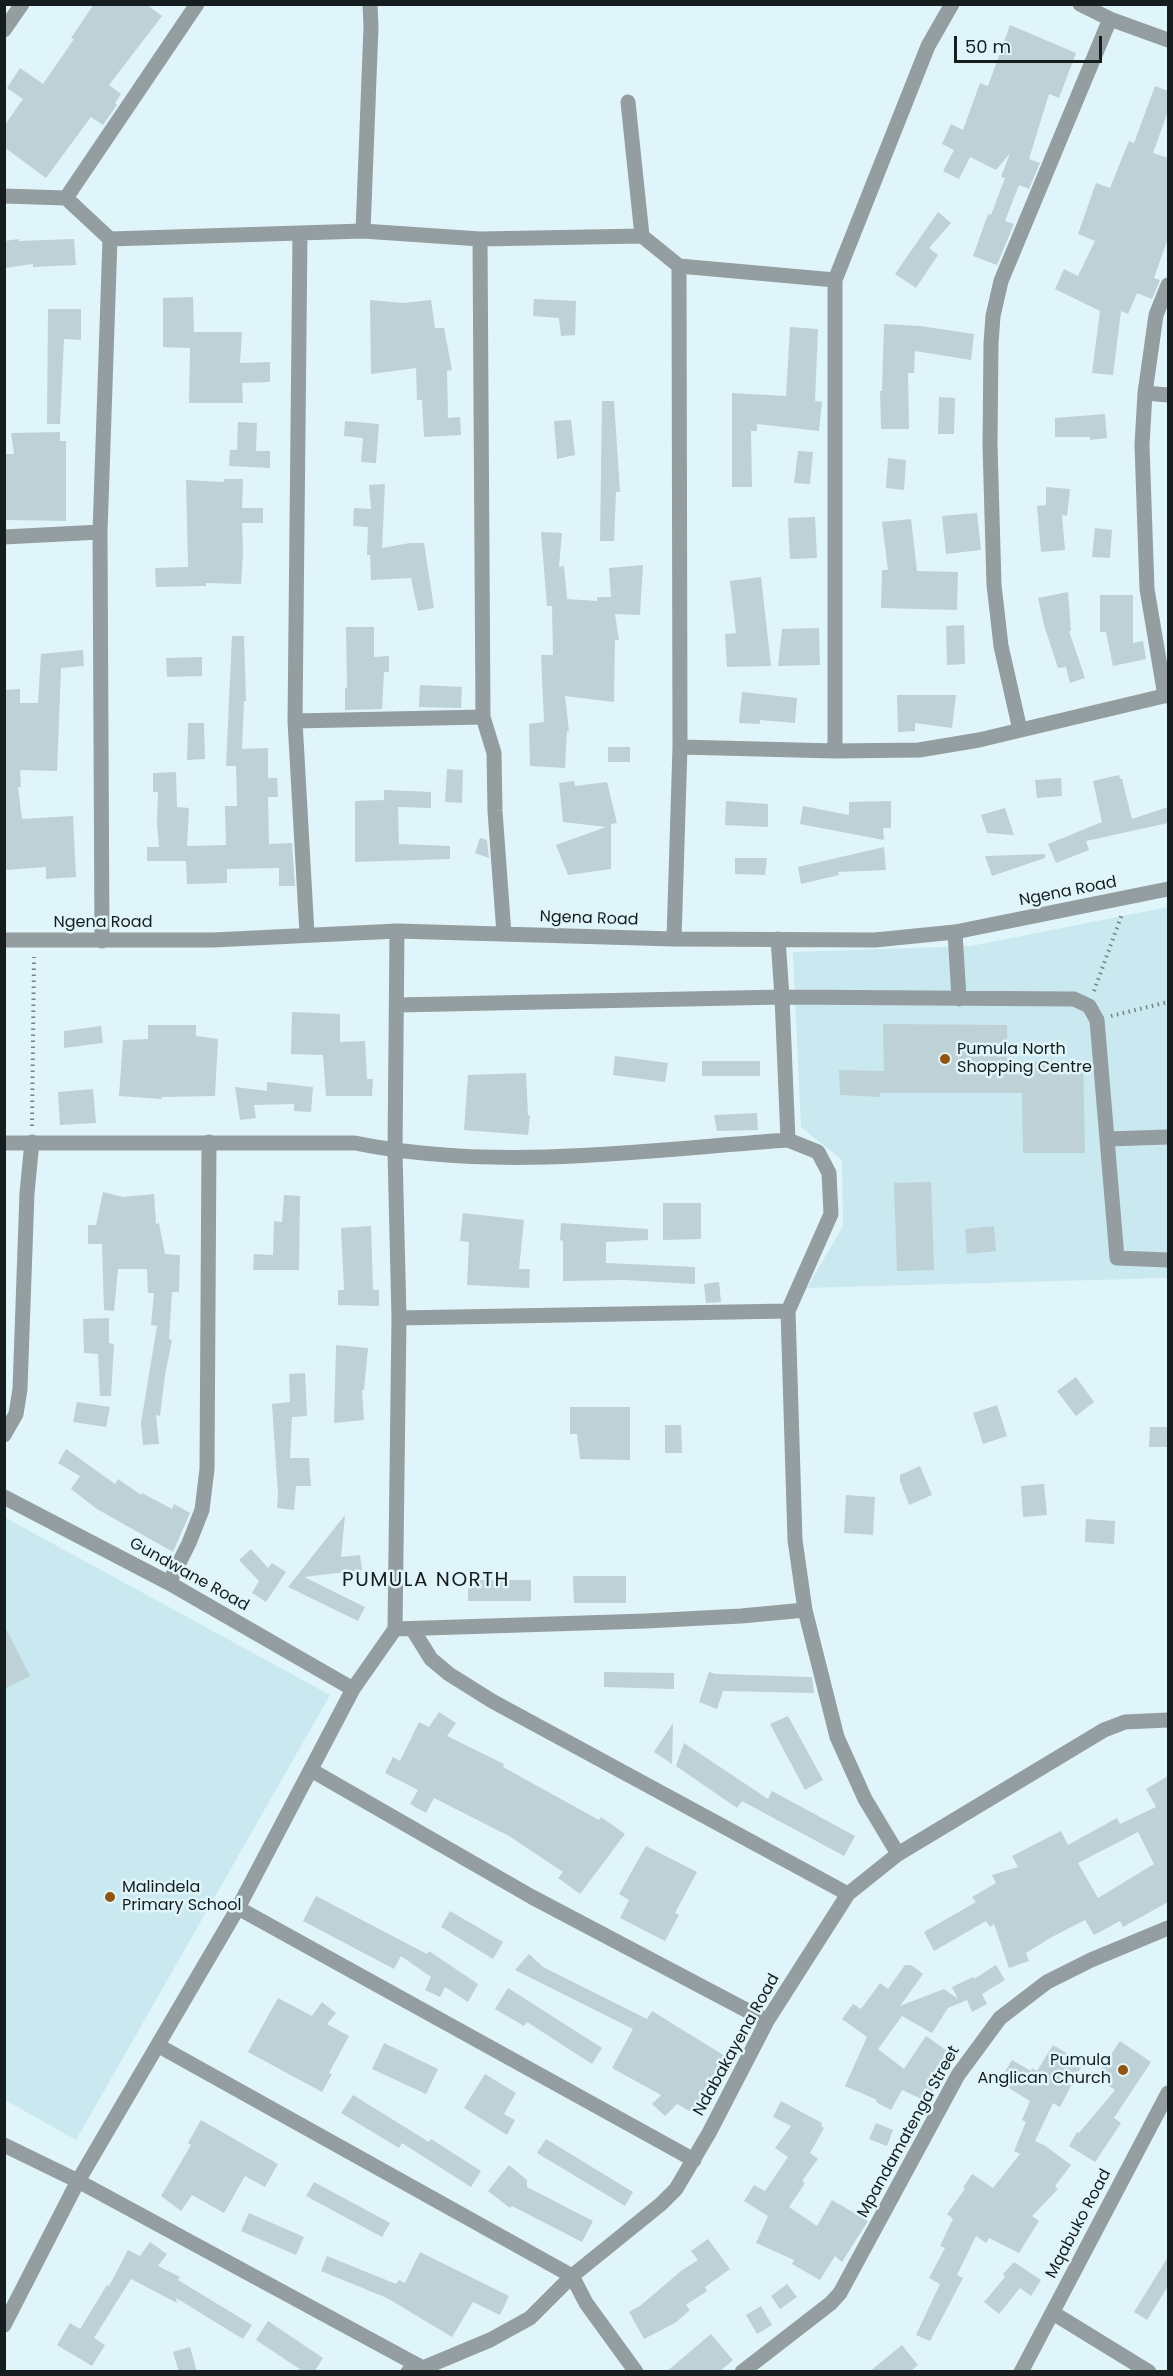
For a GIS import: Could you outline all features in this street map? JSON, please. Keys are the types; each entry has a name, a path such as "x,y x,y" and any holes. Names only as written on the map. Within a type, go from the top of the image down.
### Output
{"street":[{"path":"4,30 22,4"},
{"path":"66,198 197,4"},
{"path":"363,231 371,49 370,4"},
{"path":"835,751 835,279 928,46 952,4"},
{"path":"1080,4 1110,19 1168,40"},
{"path":"1020,730 1001,646 993,585 990,445 993,316 1001,281 1110,19"},
{"path":"628,102 642,236"},
{"path":"4,196 66,198 110,239 363,231 480,239 642,236 679,266 835,279"},
{"path":"300,234 294,721 307,934"},
{"path":"102,941 100,532 110,239"},
{"path":"480,239 483,717 494,753 495,811 504,934"},
{"path":"674,939 680,747 679,266"},
{"path":"680,747 835,751 920,750 979,740 1167,695 1147,589 1142,445 1145,393 1156,315 1168,285"},
{"path":"1145,393 1168,396"},
{"path":"4,537 100,532"},
{"path":"294,721 483,717"},
{"name":"Ngena Road","path":"4,940 213,940 397,931 674,939 875,940 955,932 1168,889"},
{"path":"4,2325 78,2181 238,1908 353,1689 395,1629 399,1318 395,1152 397,931"},
{"path":"955,932 959,999"},
{"path":"778,939 788,1140"},
{"path":"397,1005 782,998 1074,999 1089,1006 1097,1020 1117,1258 1168,1260"},
{"path":"1107,1139 1168,1137"},
{"path":"4,1143 355,1143 395,1152 452,1157 569,1156 788,1140 818,1152 829,1173 831,1214 788,1311 795,1540 805,1610 837,1737 866,1799 898,1854"},
{"path":"4,1435 16,1414 20,1389 27,1193 32,1142"},
{"path":"169,1583 189,1543 202,1509 207,1469 209,1142"},
{"path":"399,1318 788,1311"},
{"name":"Gundwane Road","path":"4,1497 169,1583 353,1689"},
{"path":"395,1629 730,1617 805,1610"},
{"path":"413,1630 431,1659 449,1674 492,1701 848,1894"},
{"name":"Ndabakayena Road","path":"416,2370 490,2340 530,2318 572,2276 661,2204 676,2189 694,2160 767,2021 848,1894 898,1854 1104,1730 1125,1722 1168,1720"},
{"path":"311,1770 532,1897 767,2021"},
{"path":"238,1908 694,2160"},
{"name":"Mpandamatenga Street","path":"742,2372 831,2303 840,2293 958,2075 1000,2018 1047,1982 1091,1960 1168,1928"},
{"path":"159,2046 572,2276 586,2304 636,2372"},
{"name":"Mqabuko Road","path":"1021,2372 1168,2093"},
{"path":"4,2145 78,2181 416,2370"},
{"path":"1053,2313 1149,2372"}],"path":[{"path":"1089,1006 1127,898"},
{"path":"32,1142 34,941"},
{"path":"1097,1020 1168,1002"}],"shaded area":[{"path":"1168,907 1168,1278 807,1288 843,1226 842,1160 801,1127 793,952 971,946"},
{"name":"Malindela Primary School","path":"4,1517 330,1695 76,2140 5,2100"}],"building":[{"path":"94,4 146,4 162,16 109,85 121,94 115,103 117,105 103,125 91,117 46,178 4,147 4,126 23,99 7,88 20,68 43,84 74,39 71,38"},
{"path":"1010,25 1076,53 1059,98 1049,94 1029,159 1040,163 1029,189 1019,185 1005,221 1014,224 997,265 973,256 988,214 991,215 1005,178 1001,177 1010,153 996,170 970,157 959,179 943,171 954,150 942,144 951,124 963,130 980,83 988,86"},
{"path":"1155,86 1168,91 1168,111 1153,153 1168,158 1168,238 1154,278 1160,280 1152,299 1137,293 1128,314 1121,311 1113,375 1092,373 1100,311 1055,289 1064,269 1078,276 1095,241 1078,234 1096,183 1110,188 1129,141 1134,143"},
{"path":"938,212 951,223 929,248 938,255 916,288 895,274"},
{"path":"19,239 19,241 74,239 76,265 33,267 33,264 4,268 4,241"},
{"path":"193,297 194,332 242,332 240,363 270,362 270,382 242,383 243,403 189,403 190,348 163,347 163,298"},
{"path":"534,299 576,301 575,335 561,336 559,318 533,316"},
{"path":"370,300 403,303 431,300 435,328 444,328 452,370 447,371 448,418 460,417 461,435 424,437 422,400 417,400 416,368 371,374"},
{"path":"48,309 81,309 81,340 64,339 60,424 47,424"},
{"path":"884,324 920,326 974,334 971,360 915,351 914,373 908,373 909,429 881,429 880,391 882,391"},
{"path":"790,327 818,329 815,401 822,402 819,431 757,424 757,431 751,431 752,487 732,487 732,393 786,396"},
{"path":"939,397 955,398 954,434 938,434"},
{"path":"602,401 614,401 620,492 616,492 614,541 600,541"},
{"path":"1105,414 1107,438 1090,440 1090,437 1055,437 1055,418"},
{"path":"571,420 575,455 557,459 554,421"},
{"path":"345,421 379,424 376,463 361,462 363,438 344,436"},
{"path":"238,422 257,423 256,451 270,451 270,468 229,466 230,450 237,450"},
{"path":"60,432 60,441 66,441 66,521 4,520 4,454 14,454 11,433"},
{"path":"798,451 813,452 810,484 794,483"},
{"path":"888,458 906,460 904,490 886,488"},
{"path":"224,479 243,479 242,508 263,508 263,523 242,523 241,584 206,583 206,586 156,587 155,568 188,567 186,480 224,482"},
{"path":"385,484 382,548 424,543 434,608 418,611 411,578 371,580 370,555 367,555 368,527 353,526 354,508 371,509 369,485"},
{"path":"1046,487 1070,489 1067,516 1062,515 1065,550 1041,552 1037,506 1046,505"},
{"path":"977,513 981,550 946,554 942,516"},
{"path":"815,517 817,558 790,559 788,518"},
{"path":"911,519 917,571 958,572 957,610 881,608 882,570 888,570 882,522"},
{"path":"1095,528 1112,530 1110,558 1092,557"},
{"path":"541,532 562,533 559,567 564,566 567,599 597,601 597,597 611,597 609,568 643,565 640,615 615,614 619,640 615,640 614,702 565,696 569,731 567,731 565,768 530,766 529,724 544,722 541,655 553,655 552,606 547,606"},
{"path":"761,577 771,666 727,667 725,634 736,633 730,581"},
{"path":"1068,592 1071,631 1069,631 1085,678 1070,683 1066,667 1058,668 1038,598"},
{"path":"1100,595 1133,595 1133,643 1143,641 1146,659 1113,666 1106,632 1100,632"},
{"path":"964,625 965,664 947,665 946,626"},
{"path":"346,627 374,627 374,657 389,656 389,672 384,672 382,709 345,710"},
{"path":"819,628 820,665 778,666 782,629"},
{"path":"232,636 244,636 246,701 244,701 242,749 268,748 268,778 277,778 278,797 268,797 269,844 292,843 295,886 279,886 279,868 227,869 227,883 187,884 186,861 147,861 147,847 159,847 158,792 153,792 153,773 176,772 177,807 189,808 187,846 226,845 225,806 237,806 236,766 226,766"},
{"path":"83,650 84,666 61,668 57,771 20,770 21,787 18,787 22,819 73,816 76,877 46,879 46,867 5,870 4,690 20,689 20,703 38,703 41,654"},
{"path":"202,657 202,676 167,677 166,658"},
{"path":"420,685 462,687 461,708 419,707"},
{"path":"742,692 797,698 795,723 760,720 760,724 739,723"},
{"path":"897,695 956,695 952,728 915,723 915,731 898,732"},
{"path":"188,723 204,723 205,759 187,760"},
{"path":"608,747 630,747 630,762 608,762"},
{"path":"447,769 463,770 462,803 445,802"},
{"path":"1119,775 1132,819 1168,807 1168,823 1086,841 1089,850 1056,863 1048,844 1102,822 1093,781"},
{"path":"1061,778 1062,796 1037,798 1035,780"},
{"path":"574,781 575,786 607,782 617,823 611,824 611,869 568,875 556,845 606,827 563,822 559,783"},
{"path":"384,790 431,792 431,808 398,807 399,844 450,846 450,859 355,862 355,801 384,800"},
{"path":"726,801 768,804 768,827 725,825"},
{"path":"891,801 891,828 883,828 884,840 800,824 803,806 849,815 849,802"},
{"path":"1005,808 1014,835 987,833 981,815"},
{"path":"480,838 487,840 489,858 475,853"},
{"path":"884,847 886,870 838,872 839,875 801,884 798,867"},
{"path":"1045,854 1045,858 992,876 985,856"},
{"path":"735,858 767,858 765,875 735,874"},
{"path":"292,1012 340,1014 340,1042 365,1041 367,1079 373,1079 372,1096 326,1096 323,1055 291,1054"},
{"path":"883,1024 1007,1025 1007,1062 1083,1061 1085,1153 1023,1153 1022,1093 880,1093 880,1097 840,1095 839,1070 884,1071"},
{"path":"148,1025 196,1025 196,1036 218,1039 215,1096 162,1097 161,1099 119,1096 123,1040 148,1039"},
{"path":"101,1026 103,1043 64,1048 64,1031"},
{"path":"615,1056 668,1063 665,1082 613,1075"},
{"path":"702,1061 760,1061 760,1076 702,1076"},
{"path":"526,1073 528,1115 530,1116 528,1135 464,1130 468,1075"},
{"path":"267,1082 313,1087 311,1112 294,1111 294,1104 254,1105 256,1118 240,1120 235,1087 267,1091"},
{"path":"93,1089 96,1123 60,1125 58,1092"},
{"path":"757,1113 758,1130 717,1131 714,1115"},
{"path":"931,1182 934,1270 897,1271 894,1183"},
{"path":"103,1192 123,1197 154,1194 156,1224 159,1223 165,1254 180,1255 179,1292 172,1292 169,1339 172,1340 160,1416 156,1415 159,1444 143,1445 141,1423 157,1326 151,1325 154,1293 148,1293 147,1269 118,1269 114,1311 104,1310 102,1244 88,1244 88,1225 96,1225"},
{"path":"284,1195 300,1196 299,1270 253,1270 254,1254 273,1255 274,1221 282,1222"},
{"path":"663,1203 701,1203 701,1239 663,1240"},
{"path":"463,1213 524,1220 519,1269 530,1269 529,1288 467,1285 469,1242 460,1241"},
{"path":"561,1223 648,1229 648,1240 606,1242 606,1263 695,1267 695,1284 624,1280 563,1281"},
{"path":"371,1226 373,1290 379,1290 379,1306 338,1305 338,1290 344,1290 341,1228"},
{"path":"994,1226 996,1251 967,1254 965,1229"},
{"path":"719,1282 721,1302 706,1303 704,1284"},
{"path":"109,1318 109,1343 114,1344 111,1396 100,1396 98,1354 84,1353 83,1319"},
{"path":"336,1345 368,1348 364,1390 362,1390 364,1420 334,1423"},
{"path":"305,1373 307,1416 292,1417 290,1458 309,1458 311,1486 296,1486 294,1510 277,1508 272,1404 290,1402 289,1374"},
{"path":"1076,1377 1094,1402 1076,1416 1057,1391"},
{"path":"77,1402 110,1407 106,1427 73,1422"},
{"path":"997,1405 1007,1436 983,1444 973,1413"},
{"path":"570,1407 630,1407 630,1460 580,1459 577,1434 570,1434"},
{"path":"665,1425 681,1425 682,1453 665,1453"},
{"path":"1150,1427 1168,1427 1168,1447 1149,1447"},
{"path":"66,1449 115,1484 118,1479 141,1495 142,1493 172,1509 174,1504 190,1513 173,1552 97,1509 71,1489 80,1476 58,1463"},
{"path":"920,1466 932,1495 909,1505 900,1475"},
{"path":"1044,1484 1047,1515 1023,1517 1021,1486"},
{"path":"846,1495 875,1497 873,1535 844,1533"},
{"path":"345,1515 341,1557 360,1555 362,1570 304,1577 365,1607 358,1621 288,1587"},
{"path":"1086,1519 1115,1521 1114,1544 1085,1542"},
{"path":"251,1549 268,1568 272,1563 286,1572 266,1602 252,1593 259,1581 239,1560"},
{"path":"573,1576 626,1576 626,1603 574,1603"},
{"path":"468,1580 531,1580 531,1601 468,1601"},
{"path":"4,1625 30,1676 4,1689"},
{"path":"604,1672 674,1673 674,1689 604,1687"},
{"path":"709,1672 812,1677 814,1693 723,1691 717,1709 699,1702"},
{"path":"439,1712 456,1723 447,1736 504,1764 503,1767 599,1820 601,1817 625,1834 580,1894 558,1878 563,1872 509,1836 434,1798 426,1813 410,1804 418,1790 385,1773 393,1757 400,1761 419,1722 429,1727"},
{"path":"788,1716 823,1780 805,1790 770,1724"},
{"path":"673,1723 672,1764 654,1752"},
{"path":"684,1743 768,1799 772,1791 855,1836 844,1856 742,1801 737,1808 676,1766"},
{"path":"1168,1776 1168,1902 1123,1927 1120,1921 1094,1935 1085,1920 1026,1953 1029,1961 1009,1968 994,1924 990,1927 986,1921 934,1951 924,1932 976,1902 972,1897 996,1883 992,1875 1018,1867 1012,1856 1061,1831 1068,1845 1117,1818 1120,1824 1156,1807 1146,1789","holes":["1138,1832 1154,1864 1098,1898 1078,1863"]},
{"path":"646,1846 697,1872 675,1913 679,1915 665,1941 620,1918 629,1900 619,1894"},
{"path":"316,1896 427,1954 429,1951 478,1984 468,2002 445,1987 440,1997 425,1990 431,1977 401,1956 394,1969 303,1921"},
{"path":"450,1911 503,1942 493,1959 441,1927"},
{"path":"529,1954 543,1967 647,2019 652,2011 733,2061 718,2086 714,2083 696,2115 677,2104 665,2116 652,2104 661,2095 612,2068 633,2029 515,1970"},
{"path":"905,1965 911,1965 923,1974 900,2006 944,1989 958,1999 952,1987 973,1977 974,1979 996,1965 1005,1980 982,1994 987,2004 972,2012 967,2000 948,2008 932,2033 902,2016 878,2049 904,2069 926,2036 950,2053 928,2102 902,2090 891,2110 876,2102 877,2100 845,2086 867,2037 842,2019 853,2004 861,2009 880,1983 888,1989"},
{"path":"508,1988 602,2048 592,2064 527,2022 524,2026 495,2009"},
{"path":"278,1998 312,2016 322,2002 336,2013 327,2024 349,2036 329,2073 332,2074 322,2092 248,2052"},
{"path":"1120,2041 1151,2062 1114,2118 1121,2123 1095,2162 1069,2146 1077,2132 1079,2133 1115,2090 1096,2077"},
{"path":"384,2043 438,2069 426,2094 372,2069"},
{"path":"1053,2045 1083,2063 1060,2107 1053,2103 1035,2141 1071,2165 1055,2186 1058,2189 1032,2216 1039,2221 1019,2253 989,2238 986,2243 976,2236 957,2275 963,2278 930,2341 916,2335 940,2284 929,2278 945,2248 940,2246 953,2219 947,2214 965,2189 963,2188 972,2174 993,2188 1020,2154 1014,2151 1026,2122 1022,2120 1030,2101 999,2082 1012,2060 1031,2071 1032,2068 1037,2071"},
{"path":"485,2074 516,2093 504,2114 515,2120 507,2135 464,2108"},
{"path":"353,2095 429,2142 431,2139 481,2171 471,2187 402,2143 399,2148 341,2113"},
{"path":"781,2101 822,2123 821,2126 824,2128 810,2153 818,2159 802,2181 805,2183 789,2207 817,2226 832,2200 868,2221 842,2262 835,2256 820,2280 792,2264 794,2260 756,2243 768,2216 744,2201 754,2185 765,2191 788,2157 775,2148 791,2126 773,2117"},
{"path":"201,2120 278,2164 265,2187 245,2176 224,2213 192,2195 181,2211 161,2196 191,2145 188,2143"},
{"path":"876,2123 893,2130 887,2146 869,2139"},
{"path":"546,2139 633,2192 625,2206 537,2153"},
{"path":"509,2165 527,2180 527,2187 593,2221 582,2242 512,2206 510,2208 488,2191"},
{"path":"314,2182 390,2223 382,2237 306,2196"},
{"path":"249,2213 304,2237 296,2255 241,2231"},
{"path":"708,2239 730,2269 705,2287 707,2291 686,2305 690,2310 675,2323 644,2339 629,2312 640,2306 681,2271 698,2260 691,2251"},
{"path":"150,2242 167,2254 158,2266 180,2277 178,2280 252,2325 243,2339 176,2298 177,2303 131,2279 94,2338 105,2345 92,2366 57,2345 70,2323 80,2329 107,2285 109,2286 128,2250 140,2256"},
{"path":"420,2252 509,2296 500,2315 473,2302 452,2337 387,2298 321,2271 327,2256 396,2284 399,2280 405,2283"},
{"path":"1168,2257 1168,2286 1147,2320 1134,2312"},
{"path":"1014,2262 1041,2280 1031,2296 1020,2288 999,2314 984,2302"},
{"path":"787,2284 797,2297 780,2309 771,2296"},
{"path":"761,2306 772,2325 757,2334 746,2315"},
{"path":"268,2321 323,2358 314,2372 304,2372 256,2340"},
{"path":"711,2334 733,2360 719,2372 666,2372"},
{"path":"902,2345 918,2365 910,2372 869,2372"},
{"path":"190,2347 197,2372 179,2372 173,2352"}],"place":[{"name":"Pumula North Shopping Centre","path":"945,1059"},
{"name":"Malindela Primary School","path":"110,1897"},
{"name":"Pumula Anglican Church","path":"1123,2070"}],"district":[{"name":"PUMULA NORTH","path":"426,1581"}]}
